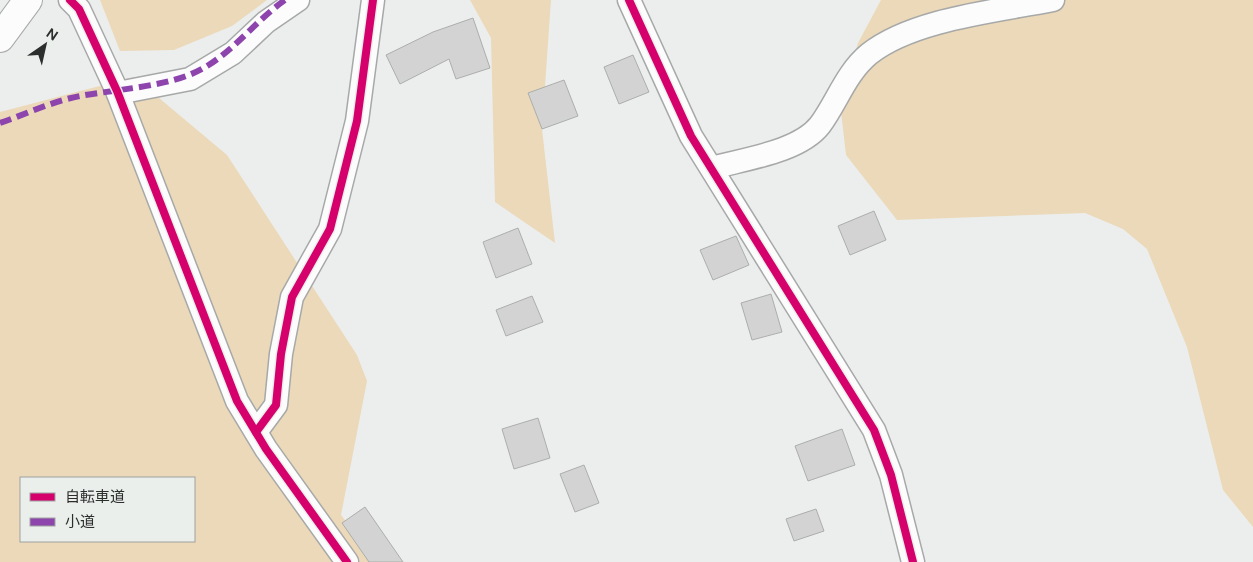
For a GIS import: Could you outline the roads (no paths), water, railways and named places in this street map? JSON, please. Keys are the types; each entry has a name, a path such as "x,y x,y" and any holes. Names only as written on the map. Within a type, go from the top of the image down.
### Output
{"street":[{"path":"0,38 28,0"},
{"path":"70,0 80,9 118,93 237,401 256,432 347,562"},
{"path":"118,93 190,79 233,53 266,22 298,0"},
{"path":"256,432 276,405 281,354 292,297 330,229 357,122 372,0"},
{"path":"629,0 691,136 874,430 891,475 914,562"},
{"path":"712,168 792,146 819,126 845,82 868,54 900,34 938,23 1053,0"}]}
